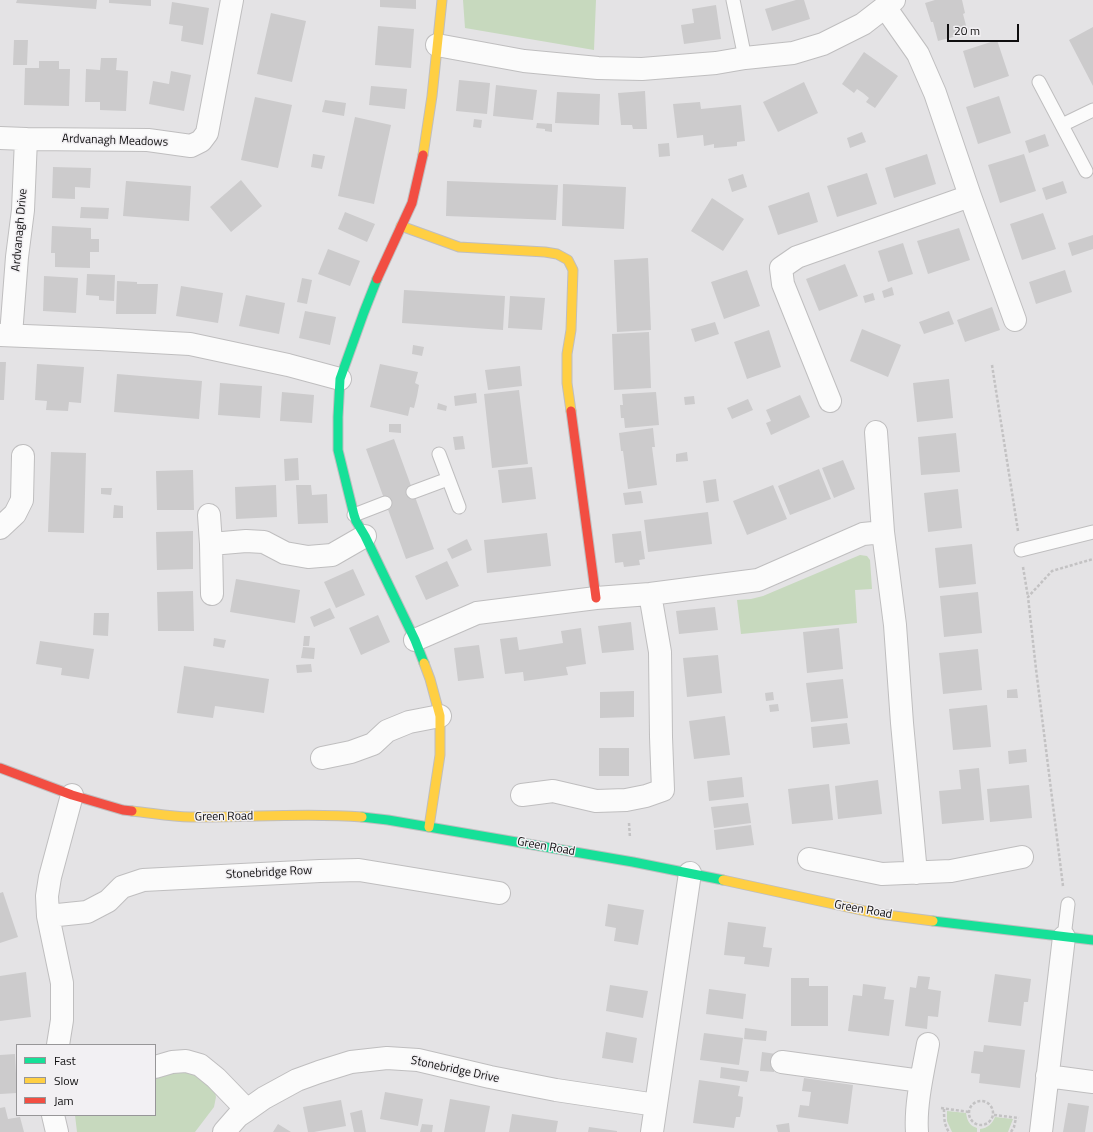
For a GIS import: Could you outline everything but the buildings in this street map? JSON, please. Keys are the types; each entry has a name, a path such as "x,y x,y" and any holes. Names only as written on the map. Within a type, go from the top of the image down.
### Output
{"street":[{"name":"Ardvanagh Meadows","path":"26,139 148,140 191,146 201,141 207,134 232,0"},
{"path":"429,827 440,755 440,716 430,679 415,640 365,536 356,521 338,450 338,417 340,379 364,312 385,261 412,203 423,157 432,96 442,0"},
{"path":"437,45 524,61 598,68 642,69 716,63 745,58 794,53 823,44 863,24 889,3 918,54 935,93 970,196 1015,320"},
{"path":"0,138 26,139"},
{"name":"Ardvanagh Drive","path":"6,335 23,210 26,139"},
{"path":"830,401 782,284 781,268 796,258 970,196"},
{"path":"401,226 459,247 546,252 557,254 568,260 573,270 571,330 567,354 567,383 596,598"},
{"path":"6,335 190,344 288,365 340,379"},
{"path":"876,432 883,532 895,625 902,723 916,873"},
{"path":"0,528 15,514 22,500 23,456"},
{"path":"209,515 212,594"},
{"path":"415,640 477,613 596,598 650,594 758,580 863,534 883,532"},
{"path":"211,544 246,540 264,542 285,553 308,557 332,555 365,536"},
{"path":"522,795 553,791 596,801 626,800 646,796 663,790 660,652 650,594"},
{"path":"322,758 351,752 373,744 387,731 409,722 440,716"},
{"name":"Green Road","path":"0,768 72,794 123,810 189,818 338,816 388,820 633,862 878,914 1093,940"},
{"path":"58,1044 62,1020 62,982 48,916 47,896 50,877 72,794"},
{"path":"809,859 882,874 951,871 1022,857"},
{"name":"Stonebridge Row","path":"48,916 87,912 108,901 122,887 143,880 359,870 499,893"},
{"path":"652,1132 690,873"},
{"path":"1041,1132 1064,937"},
{"path":"918,1132 917,1121 928,1044"},
{"name":"Stonebridge Drive","path":"224,1132 238,1116 246,1110 290,1084 319,1072 351,1062 387,1058 418,1060 490,1077 556,1090 656,1104"},
{"path":"156,1067 172,1062 186,1061 200,1065 216,1078 246,1110"},
{"path":"782,1062 922,1081"},
{"path":"1047,1076 1093,1082"},
{"path":"53,1116 57,1132"}],"lane":[{"path":"733,0 745,58"},
{"path":"1039,82 1086,171"},
{"path":"1062,125 1093,110"},
{"path":"439,454 459,507"},
{"path":"413,492 448,478"},
{"path":"354,515 386,503"},
{"path":"1021,550 1093,532"},
{"path":"1064,937 1068,904"}],"path":[{"path":"992,365 1028,597 1064,887 1068,904"},
{"path":"1028,597 1052,571 1093,559"},
{"path":"626,800 633,862"},
{"path":"983,1101 989,1103 993,1109 994,1115 991,1121 986,1125 980,1126 974,1124 970,1118 969,1112 971,1106 976,1102 983,1101"},
{"path":"939,1108 969,1112"},
{"path":"944,1109 946,1128 949,1132"},
{"path":"994,1115 1022,1118"},
{"path":"1011,1132 1016,1118"}],"green space":[{"path":"463,0 596,0 594,50 465,28"},
{"path":"860,555 867,556 870,560 872,589 855,590 857,623 741,634 737,600 763,596"},
{"path":"186,1072 201,1075 214,1088 216,1097 214,1107 195,1132 77,1132 75,1116 156,1116 156,1075"},
{"path":"947,1111 966,1113 968,1121 972,1126 977,1128 977,1132 952,1132 947,1121"},
{"path":"995,1117 1013,1119 1008,1132 980,1132 980,1129 985,1128 993,1122"}],"traffic: fast":[{"path":"377,279 340,379 338,450 356,521 365,536 415,640 424,663"},
{"path":"362,817 388,820 633,862 723,880"},
{"path":"933,921 1093,940"}],"traffic: slow":[{"path":"423,155 432,96 442,0"},
{"path":"401,226 459,247 545,252 557,254 568,260 573,270 571,330 567,354 567,383 571,411"},
{"path":"424,663 440,716 440,755 429,827"},
{"path":"132,811 183,817 298,815 362,817"},
{"path":"723,880 879,914 933,921"}],"traffic: jam":[{"path":"377,279 412,203 423,155"},
{"path":"571,411 596,598"},
{"path":"0,768 72,795 123,810 132,811"}]}
